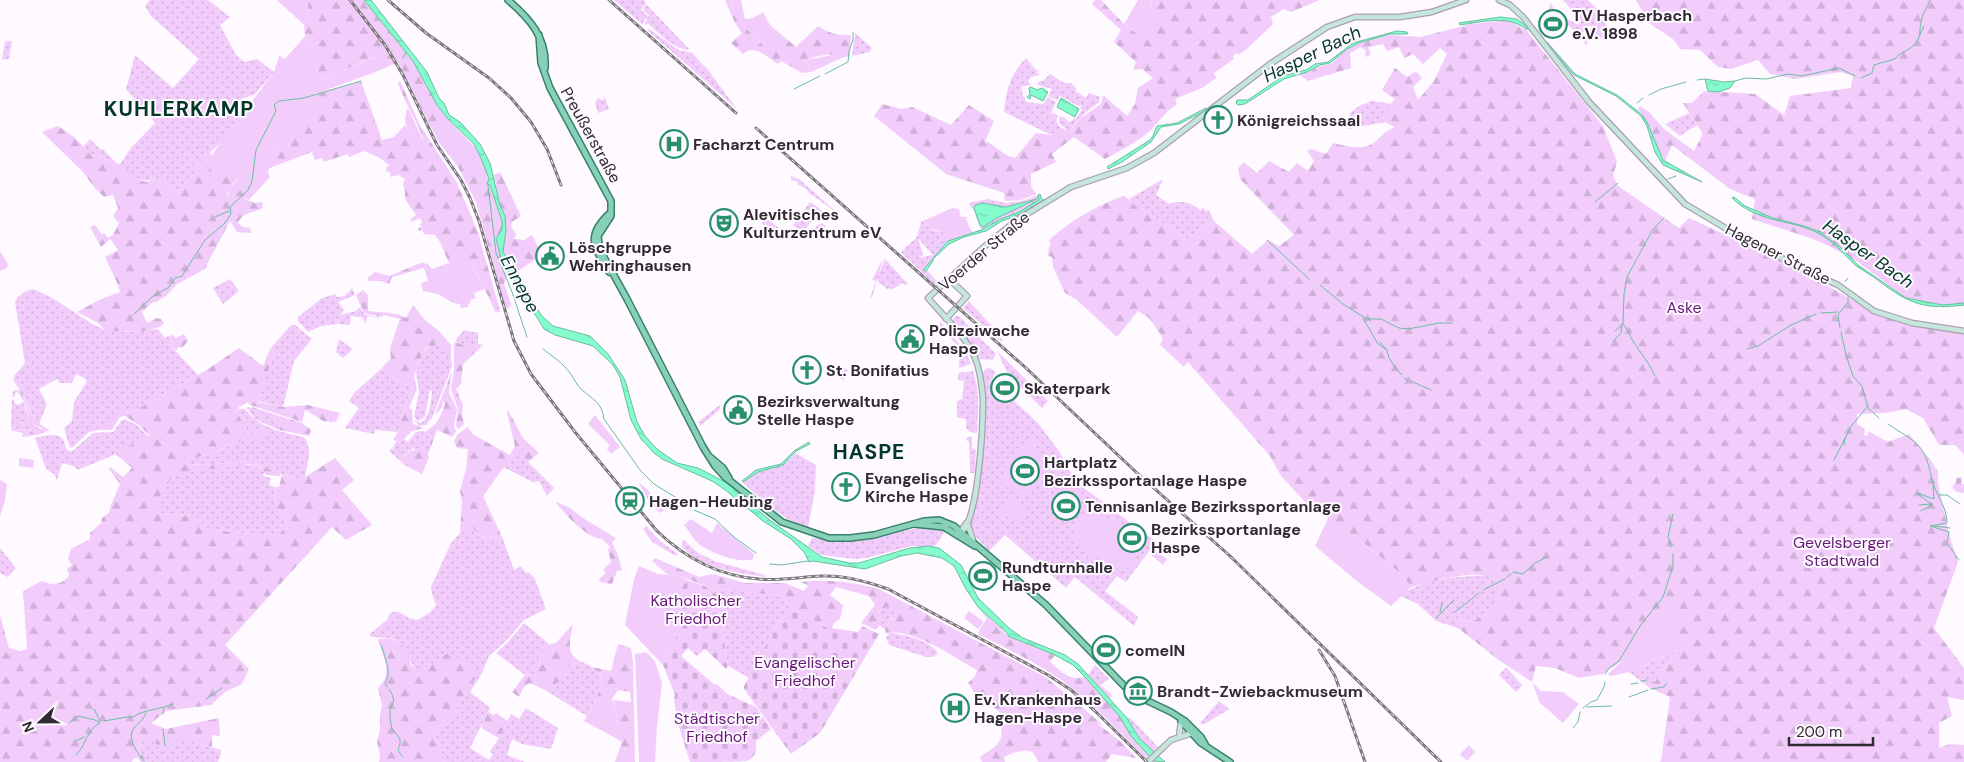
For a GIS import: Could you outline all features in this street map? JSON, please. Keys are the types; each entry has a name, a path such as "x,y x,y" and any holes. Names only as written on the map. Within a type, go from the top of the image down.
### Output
{"main road":[{"name":"Preußerstraße","path":"508,0 539,35 543,52 542,63 553,94 608,193 612,204 611,212"},
{"name":"Voerder Straße","path":"946,319 928,298 985,246 1020,218 1075,186 1142,161 1284,55 1326,28 1342,21 1365,16 1403,17 1436,11 1466,0"},
{"name":"Hagener Straße","path":"1499,0 1510,5 1523,17 1589,102 1678,198 1704,216 1804,270 1838,285 1874,311 1912,323 1964,331"},
{"path":"611,212 598,236 598,246 703,447 709,456 728,474 729,478 772,515 809,535 829,538 862,537 914,524 947,522 1046,605 1136,697 1179,718 1194,732 1201,743 1230,762"},
{"path":"611,212 597,229 594,237 594,247 629,304"},
{"path":"949,279 966,296 946,319 974,356 982,394 978,484 968,523 960,532"},
{"path":"968,523 972,540"},
{"path":"960,532 972,540 978,547"},
{"path":"1179,718 1180,736"},
{"path":"1149,761 1166,743 1194,732"}],"green space":[{"path":"150,0 208,0 230,17 220,25 236,55 244,62 257,59 274,72 255,94 242,99 251,104 221,143 210,152 206,160 200,165 192,154 186,153 197,168 178,195 164,183 154,178 144,181 136,178 120,164 131,148 155,123 126,89 135,55 173,88 199,59 151,16 145,6"},
{"path":"277,0 307,0 309,13 304,25"},
{"path":"307,0 364,0 413,61 437,105 451,123 477,149 486,170 502,221 502,230 496,238 508,276 504,283 511,304 510,307 506,309 476,202 458,167 438,141 398,62 381,70 374,57 321,80 305,36 304,25 309,13"},
{"path":"614,0 644,0 646,3 641,10 648,16 642,24"},
{"path":"725,0 733,0 730,3 736,18 768,50 783,36 796,47 818,26 834,34 851,35 850,56 844,57 844,55 830,54 811,58 807,60 811,72 802,73 781,61 778,64 756,51 747,51 743,54 731,43 742,33 735,23"},
{"path":"741,0 745,19 753,18 763,12 770,25 783,36 768,50 736,18 730,2"},
{"path":"1095,0 1101,0 1124,24 1143,38 1152,0 1320,0 1291,12 1284,9 1271,17 1273,24 1249,47 1239,55 1237,53 1233,56 1234,59 1214,73 1216,78 1202,88 1175,99 1177,104 1152,129 1123,149 1105,159 1074,137 1052,154 1056,162 1031,174 1031,186 1036,194 1021,200 1005,201 1004,193 946,174 874,116 882,104 901,109 912,107 951,125 969,105 994,121 985,141 1015,158 1036,133 1054,135 1073,128 1078,120 1101,104 1103,95 1127,116 1135,104 1138,88 1153,78 1142,69 1133,70 1136,62 1114,42 1121,30 1092,4"},
{"path":"1138,0 1152,0 1149,9 1158,16 1154,28 1143,38 1124,24"},
{"path":"1563,0 1588,0 1596,8 1610,31 1600,39 1590,25 1582,33 1588,43 1586,45 1574,30 1547,13 1551,3 1555,12 1578,25 1581,21"},
{"path":"1636,0 1964,0 1964,303 1943,305 1906,298 1858,262 1829,246 1752,219 1755,199 1730,189 1672,145 1665,161 1638,109 1640,106 1649,112 1664,129 1694,151 1703,134 1683,103 1692,103 1704,91 1755,94 1784,115 1790,96 1851,88 1853,76 1841,72 1795,79 1770,74 1758,60 1731,69 1718,67 1700,50 1680,49 1673,39 1649,23"},
{"path":"646,4 688,50 672,44 649,24 644,25 649,15 643,10"},
{"path":"1508,20 1527,31 1603,126 1617,162 1613,176 1618,186 1679,228 1689,218 1789,264 1858,303 1909,324 1964,332 1964,457 1963,453 1955,445 1939,445 1923,418 1906,409 1885,413 1857,414 1857,424 1865,429 1864,435 1868,436 1868,431 1888,442 1909,434 1936,469 1938,469 1938,483 1949,534 1958,562 1934,628 1964,668 1964,700 1947,697 1952,716 1939,723 1939,748 1950,744 1964,745 1964,762 1658,762 1661,761 1670,697 1650,688 1678,650 1623,660 1603,674 1579,678 1555,668 1536,666 1532,682 1500,661 1458,628 1458,618 1472,622 1495,608 1498,592 1497,580 1488,576 1467,575 1411,587 1402,575 1355,536 1326,523 1330,512 1306,503 1281,476 1270,456 1188,362 1184,367 1160,345 1163,338 1149,318 1138,311 1117,337 1077,300 1065,293 1053,267 1052,257 1048,256 1051,243 1049,241 1084,214 1124,196 1187,239 1214,221 1252,254 1268,240 1279,246 1294,235 1240,179 1238,168 1244,162 1257,173 1269,161 1289,172 1297,163 1308,171 1314,161 1307,151 1311,149 1326,154 1333,143 1350,147 1361,147 1371,144 1395,127 1385,122 1382,114 1395,99 1382,90 1395,68 1407,77 1416,71 1422,78 1413,87 1418,100 1434,81 1447,54 1440,48 1423,64 1413,54 1404,58 1399,47 1387,51 1383,44 1368,47 1371,55 1365,57 1366,51 1361,47 1350,53 1351,68 1308,81 1299,74 1331,64 1347,49 1358,44 1390,35 1421,37 1471,24"},
{"path":"649,29 679,50 692,53 709,71 736,108 647,30"},
{"path":"855,33 872,48 870,52 852,56"},
{"path":"305,36 321,80 375,57 381,70 313,95 316,121 292,129 289,148 272,151 272,167 268,173 270,177 248,201 241,190 230,196 227,191 238,179 238,172 228,173 220,169 213,175 208,163 216,149 274,72 279,56 285,59"},
{"path":"5,41 12,41 9,59 2,60"},
{"path":"837,54 844,55 844,57 811,72 807,60"},
{"path":"1026,58 1035,69 1042,72 1037,71 1040,75 1031,77 1028,81 1031,85 1021,87 1022,97 1024,96 1026,102 1043,104 1048,97 1056,102 1051,113 1058,115 1057,123 1066,131 1054,135 1049,134 1004,112 1010,83"},
{"path":"1050,74 1064,83 1071,83 1077,89 1075,91 1086,98 1089,93 1100,97 1099,103 1093,106 1068,131 1059,123 1059,116 1069,122 1073,118 1076,119 1082,109 1080,108 1082,105 1078,106 1060,96 1057,100 1048,96 1052,89 1038,85 1038,82 1044,80"},
{"path":"361,81 382,140 394,137 405,125 411,135 425,146 420,130 401,91 398,83 400,81 420,125 457,183 478,232 500,311 496,313 467,257 458,261 448,277 443,272 449,263 440,242 435,235 424,234 422,230 419,231 418,228 421,227 420,224 422,223 420,218 411,222 411,219 416,215 405,199 403,183 405,179 398,175 391,177 389,171 386,172 387,166 390,166 380,158 364,151 349,157 348,154 324,162 322,158 315,160 312,152 272,167 272,151 289,148 292,129 313,95"},
{"path":"604,96 609,109 598,113 595,103 598,98 603,101"},
{"path":"1372,101 1391,104 1382,114 1385,122 1348,129 1349,118 1354,110"},
{"path":"408,108 426,147 416,140 408,130 405,120"},
{"path":"1689,113 1697,125 1680,136 1665,124"},
{"path":"443,117 473,148 485,170 481,174 435,126"},
{"path":"58,126 74,137 91,155 120,164 141,181 147,182 154,178 164,183 178,195 197,168 185,152 192,154 200,165 206,160 210,152 212,156 208,163 214,174 220,169 238,172 238,178 227,191 227,194 230,196 241,189 247,191 245,199 255,203 262,202 263,208 245,215 238,223 243,227 250,228 251,233 237,232 230,221 207,264 207,268 177,284 167,295 153,302 142,312 147,323 157,318 161,319 164,324 135,332 105,330 98,323 77,312 101,299 120,292 105,257 118,250 110,239 101,247 90,227 95,225 102,235 104,233 108,238 113,235 119,223 113,216 118,208 113,195 104,197 83,172 42,132"},
{"path":"90,139 116,163 91,155 83,147"},
{"path":"500,172 521,216 512,222 511,227 516,234 514,239 524,240 532,235 540,250 539,257 518,271 528,292 503,252 506,230 505,216 500,205 494,175"},
{"path":"791,176 799,179 833,210 808,192 807,189 797,184 798,182 791,180"},
{"path":"1163,179 1156,195 1169,204 1186,202 1200,210 1203,208 1206,211 1209,210 1214,221 1187,239 1135,205 1129,199"},
{"path":"1038,195 1040,200 981,230 973,208 971,208 969,203 988,199 1006,203 1022,201"},
{"path":"810,202 824,212 820,213 813,220 804,233 793,225"},
{"path":"952,208 959,209 961,217 966,217 969,227 973,232 948,241 943,232 929,228 923,221"},
{"path":"767,219 779,228 770,237 762,223"},
{"path":"923,221 932,229 943,232 948,241 923,270 927,270 939,284 936,286 901,252 917,237 921,222","holes":["918,238 933,255 918,258 923,255"]},
{"path":"822,223 826,229 818,238 814,239 811,235 812,232"},
{"path":"0,251 8,264 7,268 0,271"},
{"path":"467,256 485,289 474,293 476,298 470,300 471,303 468,304 468,307 461,308 460,304 453,303 438,294 423,291 421,283 428,281 424,268 427,263 432,269 449,263 443,272 448,276 458,261"},
{"path":"883,259 879,274 885,259 908,284 905,285 903,283 891,290 878,282 878,277 872,297 870,298 876,281 872,280"},
{"path":"423,262 424,264 427,263 424,268 392,277 389,284 381,281 369,281 367,278 375,272 389,276"},
{"path":"230,279 239,291 223,304 213,288"},
{"path":"352,288 355,295 338,302 344,310 340,315 356,311 360,307 364,314 379,318 379,321 378,318 367,316 366,324 362,317 351,316 350,325 338,324 339,317 337,324 321,326 308,332 298,321 298,317 322,298 335,294 337,297 346,295"},
{"path":"34,289 105,330 130,332 158,329 165,338 169,336 173,340 170,345 198,375 130,413 127,411 113,421 109,427 89,432 70,448 64,428 72,421 74,402 87,381 76,374 72,383 60,383 57,379 39,389 47,404 39,424 15,379 13,381 14,376 25,363 15,302 23,293"},
{"path":"363,290 368,295 368,311 398,314 406,318 413,305 425,320 439,331 451,345 451,359 445,349 439,345 428,346 423,353 414,376 417,389 409,408 412,410 413,424 424,428 412,431 401,442 393,440 398,432 403,410 413,388 385,374 382,368 391,358 390,348 400,319 364,313 356,295"},
{"path":"969,301 1002,337 1002,342 963,308"},
{"path":"955,316 959,316 996,354 993,360 979,359 968,340 952,321"},
{"path":"940,321 966,352 971,364 959,368 960,349 946,333 948,332 941,326 939,327"},
{"path":"291,325 295,325 312,339 294,361 283,407 258,401 275,351 270,349"},
{"path":"464,330 478,333 478,346 468,347 455,341"},
{"path":"184,334 188,341 182,348 179,347 176,350 170,345 173,340 169,336 172,335 176,338"},
{"path":"339,339 353,349 343,358 336,352"},
{"path":"456,342 468,347 478,346 478,344 483,345 463,364 461,384 456,389 463,405 464,424 458,429 456,425 458,409 451,389 454,370 454,344"},
{"path":"431,345 440,346 446,350 452,366 432,418 426,425 419,426 414,420 421,423 426,417 432,391 430,390 425,417 418,421 414,417 419,391 416,372 423,353"},
{"path":"239,348 263,366 270,349 275,351 258,402 283,407 308,405 340,413 336,422 325,422 305,410 302,422 250,405 248,402 239,407 237,412 250,437 213,453 186,460 187,464 202,465 249,461 280,474 280,476 266,475 259,467 249,464 174,474 156,503 160,514 195,516 208,529 213,530 261,535 279,534 288,525 276,503 275,487 279,487 282,475 302,479 335,458 354,480 342,490 372,525 346,540 332,527 225,645 249,669 242,684 225,692 211,705 166,711 151,723 166,729 219,718 220,736 212,735 212,747 221,750 221,753 186,737 180,741 175,749 168,746 164,750 162,744 158,745 144,737 139,749 147,762 141,762 138,758 134,758 132,762 0,762 0,615 9,648 20,651 27,649 23,591 42,581 57,584 67,578 69,575 67,569 72,565 68,559 71,549 90,539 90,533 101,523 102,518 109,513 120,484 109,469 110,467 123,477 132,468 116,454 117,451 150,436 139,425 125,416 120,417 112,430 95,430 109,427 117,412 123,410 130,413 205,371"},
{"path":"997,351 1048,401 1042,408 1009,376"},
{"path":"839,366 848,370 844,380 835,376"},
{"path":"382,368 385,374 413,388 403,410 398,432 375,430 374,434 345,428 359,408 349,401 355,392"},
{"path":"990,368 996,372 990,383 1013,403 1014,401 1038,423 1059,451 1076,482 1156,542 1126,582 1117,576 1105,591 1138,617 1134,626 1075,577 1066,588 1005,535 989,551 976,537 971,527 971,517 980,482 984,395 982,375 985,369"},
{"path":"452,371 449,393 457,409 454,426 456,431 452,437 437,430 431,446 428,440 435,430 420,437 419,435 430,429 438,420 445,404 443,400 442,407 435,414"},
{"path":"973,371 978,394 977,433 970,432 966,428 966,419 957,417 957,401 962,399 964,381 958,380 958,373"},
{"name":"Skaterpark","path":"1001,376 1020,394 1013,403 993,385"},
{"path":"15,379 35,419 49,430 47,431 31,423 24,425 20,421 29,417 20,391 14,381"},
{"path":"18,390 24,401 18,392 12,397 13,391"},
{"path":"14,399 14,403 19,405 24,402 28,415 27,419 20,421 22,424 31,423 40,429 50,430 37,435 29,429 24,431 11,428 12,400"},
{"path":"721,404 719,410 700,426 698,422"},
{"path":"248,407 280,419 279,430 255,419"},
{"path":"252,407 302,423 311,430 309,436 279,430 277,423 279,419 252,409"},
{"path":"238,409 245,409 264,425 304,437 309,451 305,477 302,479 280,474 249,461 202,465 187,464 186,460 213,453 250,437 237,412"},
{"path":"508,410 523,438 539,453 528,462 514,453 483,496 503,539 481,537 472,527 460,533 462,501 460,491 466,469 468,449 457,448 454,441 458,434 468,427 472,434 510,455 515,446 507,413"},
{"path":"595,415 620,447 611,454 607,449 610,445 588,424"},
{"path":"125,419 137,425 149,437 117,451 116,454 78,470 73,466 62,463 57,480 54,474 46,469 35,438 50,435 60,437 63,439 67,450 71,452 93,433 113,432 121,421"},
{"path":"11,428 24,431 28,429 37,435 22,437 23,433 13,432"},
{"path":"267,429 268,437 253,439 252,431"},
{"path":"435,430 428,440 431,446 428,454 413,448 399,460 389,451 392,448 394,450 393,447 397,441 401,442 404,439 408,442 416,432 424,432 419,435"},
{"path":"970,436 972,437 972,448 976,450 975,473 970,473 969,443 966,439"},
{"name":"Hartplatz Bezirkssportanlage Haspe","path":"1032,441 1036,444 1036,450 1051,461 1023,499 998,480 1026,443"},
{"path":"415,449 427,453 429,457 422,474 399,460"},
{"path":"515,452 554,488 547,496 539,481 533,482 503,467"},
{"path":"795,453 816,465 815,490 808,528 781,515 743,483 756,473 783,464"},
{"path":"19,458 34,460 33,468 19,466"},
{"path":"239,464 256,466 264,472 263,476 271,478 269,485 275,487 276,503 288,525 279,534 261,535 213,530 208,529 195,516 160,514 156,503 174,474"},
{"path":"1961,477 1961,484 1964,484 1964,493 1956,492 1952,487 1956,482 1956,478"},
{"path":"0,480 7,484 0,516"},
{"path":"638,482 647,489 664,510 660,513 650,503"},
{"path":"1062,495 1078,506 1069,518 1053,507"},
{"path":"1010,496 1027,509 1016,523 999,511"},
{"path":"556,502 570,508 616,538 612,543 622,570 617,571 612,584 600,582 599,579 605,574 604,569 611,562 608,550 610,547 602,539 590,535 577,525"},
{"path":"1093,508 1141,542 1136,560 1130,566 1121,569 1111,566 1089,551 1074,535 1073,527 1075,521"},
{"path":"691,519 712,533 717,523 754,554 753,559 733,559 699,544 684,525"},
{"path":"1326,523 1355,536 1402,575 1411,587 1391,606 1358,582 1315,546"},
{"path":"646,526 660,541 678,554 676,556 652,542 643,529"},
{"path":"931,526 944,530 934,547 911,546 867,558 855,559 821,555 808,546 812,538 857,538"},
{"path":"472,527 481,537 503,539 514,570 521,566 526,573 529,572 535,579 546,609 524,620 507,640 489,656 482,673 470,692 490,708 470,748 489,760 493,754 490,751 511,714 519,719 526,708 558,728 551,749 522,744 512,739 507,755 525,762 445,762 434,733 456,709 469,686 449,652 424,670 417,670 398,641 391,638 370,636 387,620 390,613 397,611 417,620 431,612 436,605 431,587 451,543 460,533"},
{"path":"683,539 698,553 717,562 767,577 710,565 699,560 682,547"},
{"path":"0,548 16,568 8,577 0,573"},
{"path":"1155,550 1167,559 1163,565 1151,555"},
{"path":"655,558 699,577 713,574 745,583 785,583 804,591 808,586 801,582 821,581 850,583 879,589 1047,678 1104,726 1097,723 1121,742 1136,758 1112,754 1106,762 1038,762 1032,752 1024,751 1004,757 1005,762 982,762 980,757 1000,740 1003,721 1000,713 983,696 975,694 968,683 975,676 977,670 921,639 897,633 886,633 885,629 891,618 895,620 897,618 892,608 884,608 878,613 883,620 876,630 861,623 875,605 869,596 836,587 830,595 843,605 840,619 834,623 832,628 825,627 790,607 783,596 716,590 680,576 668,575 652,561"},
{"path":"639,566 658,574 680,576 687,580 662,614 683,629 675,639 663,665 625,625 634,579"},
{"path":"1489,575 1497,580 1498,592 1495,608 1472,622 1458,618 1458,628 1436,621 1418,604 1400,596 1420,585 1443,579"},
{"path":"687,580 716,590 728,666 726,669 705,649 697,656 688,648 681,656 727,694 756,707 771,729 756,741 755,753 747,761 690,762 677,721 675,695 663,665 675,639 662,614"},
{"path":"716,590 783,596 790,607 776,627 749,678 728,666"},
{"path":"1668,605 1679,608 1678,650 1629,672 1611,676 1608,674 1623,660 1629,646 1661,606"},
{"name":"Evangelischer Friedhof","path":"790,607 825,627 858,632 862,626 879,634 820,733 791,754 744,689 776,627"},
{"path":"890,607 894,610 897,618 895,620 891,617 885,629 879,625 883,620 878,613 883,608"},
{"path":"978,607 1009,637 1011,636 1055,655 1050,662 1066,675 1075,678 1085,677 1120,717 1135,740 1150,756 1146,759 1100,712 1063,681 1032,662 978,634 987,619"},
{"path":"969,611 984,622 978,629 964,618"},
{"path":"524,623 549,644 540,656 539,665 532,676 525,675 496,653"},
{"path":"573,624 570,649 575,658 580,661 568,666 565,675 560,681 545,690 530,683 524,687 519,697 512,692 525,675 532,676 539,665 540,656 549,644 556,643"},
{"path":"890,633 931,645 938,654 933,657 926,657 889,645 886,637"},
{"path":"378,639 389,639 399,642 407,652 410,664 417,670 424,670 449,652 480,673 469,686 456,709 434,733 445,762 379,762 380,755 377,742 382,705 378,688 385,677 386,665"},
{"path":"618,644 631,648 633,662 635,762 615,762 622,742 614,737 617,719 613,700 631,702 630,692 618,690 612,699 597,699 602,679 600,674 592,667 611,671"},
{"path":"1678,650 1650,688 1629,672"},
{"path":"646,652 655,661 662,684 655,762 639,762 635,654"},
{"path":"580,661 596,670 602,679 597,699 587,716 545,690 563,677 568,666"},
{"path":"1095,665 1109,679 1100,685 1112,695 1110,699 1088,675"},
{"path":"1506,667 1522,685 1516,692 1499,675"},
{"path":"1532,682 1541,691 1563,692 1579,704 1563,723 1540,703"},
{"path":"597,699 612,699 617,719 614,737 584,721"},
{"path":"1219,701 1229,709 1205,724 1200,723"},
{"path":"488,712 494,715 496,713 508,721 499,738 481,728"},
{"path":"1127,718 1134,721 1158,747 1153,752 1139,738"},
{"path":"144,737 156,743 165,744 186,737 221,753 218,762 147,762 139,749"},
{"path":"1469,745 1475,752 1467,761 1460,754"}],"water":[{"path":"364,0 371,0 427,72 449,115 460,122 480,144 490,163 500,205 505,216 506,230 503,252 541,315 553,326 590,336 608,354 625,380 637,422 645,436 657,449 677,463 698,468 735,487 734,490 771,521 822,557 849,563 859,563 910,548 928,546 939,548 961,565 978,598 1009,628 1023,638 1065,655 1078,664 1127,718 1139,738 1165,762 1154,761 1131,736 1120,717 1073,665 1055,655 1008,636 978,607 954,566 942,558 917,553 901,556 865,569 809,562 804,552 791,539 763,521 724,489 712,481 662,459 654,453 641,439 631,420 620,377 613,365 593,346 555,335 544,329 505,266 503,267 496,238 502,230 502,221 490,185 487,184 489,179 474,144 448,119 437,105 413,61"},
{"path":"1500,17 1517,19 1527,27 1527,30 1512,22 1495,20 1460,25 1459,23"},
{"path":"1397,31 1407,32 1408,34 1390,34 1359,43 1347,49 1330,63 1284,79 1245,104 1238,105 1236,103 1237,100 1248,100 1283,76 1306,70 1315,64 1328,62 1353,43"},
{"path":"1547,42 1575,74 1617,95 1640,113 1647,122 1663,160 1702,182 1663,165 1655,152 1647,126 1641,116 1616,96 1574,75"},
{"path":"1705,79 1724,82 1735,81 1730,88 1718,92 1708,91"},
{"path":"1029,88 1037,90 1042,88 1048,92 1043,101 1031,95 1030,99 1027,97 1030,94"},
{"path":"1061,98 1079,109 1075,117 1057,107"},
{"path":"1206,108 1207,110 1179,124 1161,127 1151,142 1122,162 1108,169 1107,167 1150,140 1157,126 1177,123"},
{"path":"1040,194 1044,200 1016,216 1002,221 986,231 964,237 949,244 933,259 926,271 923,270 948,241 981,230 1017,213 1039,200 1038,195"},
{"path":"1734,197 1745,206 1773,218 1820,232 1840,247 1858,265 1906,298 1943,305 1964,303 1964,305 1938,307 1918,304 1909,300 1856,266 1822,235 1751,212 1732,198"},
{"path":"1037,199 999,217 983,227 980,225 974,208 975,205 983,203 1006,207"},
{"path":"809,442 810,444 796,451 783,465 758,472 742,481 756,470 781,464 794,451"}],"waterway":[{"path":"1861,78 1872,73 1874,65 1895,59 1917,42 1922,17 1930,0"},
{"path":"1920,35 1924,26"},
{"path":"825,74 848,62 853,32"},
{"path":"403,58 406,52"},
{"path":"1735,81 1746,78 1766,79 1788,74 1802,76 1839,68 1855,76"},
{"path":"794,89 820,76"},
{"path":"1697,80 1705,79"},
{"path":"133,315 152,297 169,287 175,278 182,276 205,240 225,223 231,214 230,207 248,190 252,181 256,150 276,111 274,105 279,101 304,98 361,81"},
{"path":"1649,95 1661,89 1686,82"},
{"path":"1637,103 1643,98"},
{"path":"1668,179 1676,176"},
{"path":"1595,202 1618,183"},
{"path":"488,185 496,253 512,292 527,337"},
{"path":"215,217 229,211"},
{"path":"1655,376 1623,324 1624,294 1627,277 1653,229 1664,218"},
{"path":"1267,240 1309,279"},
{"path":"1845,282 1848,278"},
{"path":"1320,285 1343,304 1367,319 1381,319 1399,328 1408,329 1439,323 1452,323"},
{"path":"1840,328 1838,315 1848,302 1848,297"},
{"path":"1821,313 1838,312"},
{"path":"1747,349 1758,346 1791,325 1816,314"},
{"path":"1363,318 1378,344 1387,350 1389,358 1397,370"},
{"path":"1613,342 1621,333 1622,324"},
{"path":"1615,331 1622,325"},
{"path":"1841,332 1853,376 1862,386 1868,408 1879,418"},
{"path":"1380,342 1386,349"},
{"path":"543,349 564,366 579,387 596,401 603,413 604,419 640,470 654,484 680,500"},
{"path":"1398,371 1402,375"},
{"path":"1404,378 1408,380"},
{"path":"1411,381 1431,390"},
{"path":"1834,460 1852,425 1868,406"},
{"path":"1888,424 1914,441 1924,453 1947,517 1947,523 1930,526 1949,532 1947,543 1959,560"},
{"path":"1844,445 1845,438"},
{"path":"1921,511 1932,505 1917,493 1934,499 1933,485"},
{"path":"1939,495 1947,495 1960,504"},
{"path":"1919,505 1931,504"},
{"name":"Ennepe","path":"694,510 715,519 734,537 756,553"},
{"path":"1671,547 1668,537 1673,514"},
{"path":"1934,526 1950,528"},
{"path":"1605,674 1609,668 1619,661 1640,626 1663,597 1673,566 1673,554"},
{"path":"1513,572 1523,574 1535,563 1547,557"},
{"name":"Ennepe","path":"770,564 781,565 808,561"},
{"path":"1507,577 1511,574"},
{"path":"1483,590 1505,579"},
{"path":"1455,612 1479,593"},
{"path":"1436,618 1454,600"},
{"path":"1440,612 1442,603"},
{"path":"382,646 388,670 385,683 387,687"},
{"path":"1641,681 1647,680"},
{"path":"1583,708 1597,700 1605,682"},
{"path":"1631,684 1638,683"},
{"path":"1651,689 1664,687 1667,683"},
{"path":"206,699 222,688"},
{"path":"389,689 393,698 390,711 391,725 399,739 398,750 403,757"},
{"path":"1629,697 1648,690"},
{"path":"104,721 133,717 173,704"},
{"path":"1587,707 1612,706"},
{"path":"163,714 164,708"},
{"path":"94,709 100,721"},
{"path":"1573,728 1578,722 1580,712"},
{"path":"144,761 134,746 131,736 134,728 146,713"},
{"path":"69,723 78,716 100,723 95,726 76,755"},
{"path":"163,729 165,746"},
{"path":"76,741 84,737"}],"railway":[{"path":"350,0 385,45 403,75 437,145 461,180 470,198 479,221 514,341 531,374 575,432 657,531 691,557 717,570 730,574 767,579 838,576 888,589 1048,675 1071,690 1147,762"},
{"path":"388,0 426,33 489,78 511,98 531,122 547,149 561,185"},
{"path":"609,0 736,113"},
{"path":"756,128 1026,368 1137,473 1230,556 1441,762"},
{"path":"1319,650 1335,676 1365,762"}],"place":[{"name":"TV Hasperbach e.V. 1898","path":"1553,24"},
{"name":"Königreichssaal","path":"1218,120"},
{"name":"Facharzt Centrum","path":"674,144"},
{"name":"Alevitisches Kulturzentrum eV","path":"724,223"},
{"name":"Löschgruppe Wehringhausen","path":"550,256"},
{"name":"Polizeiwache Haspe","path":"910,339"},
{"name":"St. Bonifatius","path":"807,370"},
{"name":"Skaterpark","path":"1005,388"},
{"name":"Bezirksverwaltung Stelle Haspe","path":"738,410"},
{"name":"Hartplatz Bezirkssportanlage Haspe","path":"1025,471"},
{"name":"Evangelische Kirche Haspe","path":"846,487"},
{"name":"Hagen-Heubing","path":"630,501"},
{"name":"Tennisanlage Bezirkssportanlage","path":"1066,506"},
{"name":"Bezirkssportanlage Haspe","path":"1132,538"},
{"name":"Rundturnhalle Haspe","path":"983,576"},
{"name":"comeIN","path":"1106,650"},
{"name":"Brandt-Zwiebackmuseum","path":"1138,691"},
{"name":"Ev. Krankenhaus Hagen-Haspe","path":"955,708"}],"district":[{"name":"KUHLERKAMP","path":"179,109"},
{"name":"HASPE","path":"869,452"}],"water label":[{"name":"Hasper Bach","path":"1312,54"},
{"name":"Hasper Bach","path":"1868,254"}],"park label":[{"name":"Aske","path":"1684,307"},
{"name":"Gevelsberger Stadtwald","path":"1842,551"},
{"name":"Katholischer Friedhof","path":"696,609"},
{"name":"Städtischer Friedhof","path":"717,727"}]}
